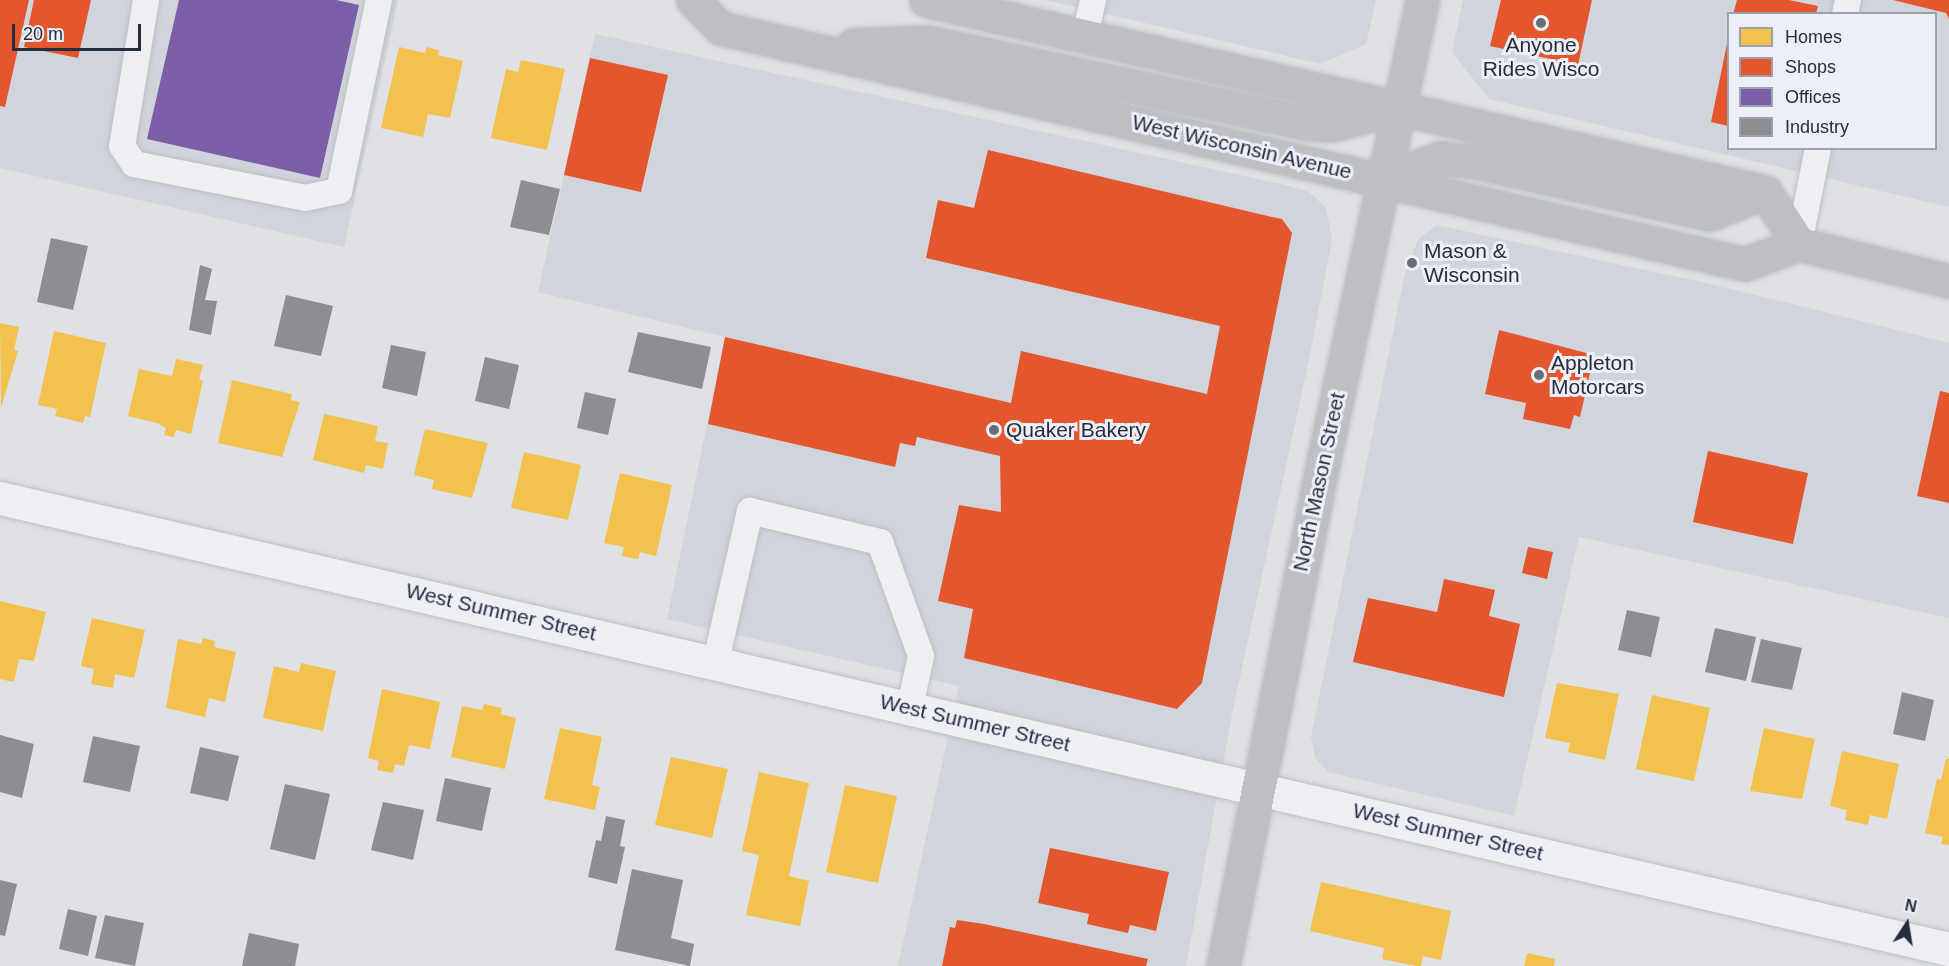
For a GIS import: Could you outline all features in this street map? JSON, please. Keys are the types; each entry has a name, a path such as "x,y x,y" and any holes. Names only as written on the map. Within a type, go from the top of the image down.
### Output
{"main road":[{"name":"West Wisconsin Avenue","path":"693,0 720,28 812,47 1745,264 1799,244"},
{"path":"926,0 1765,192 1799,244 1949,281"},
{"name":"North Mason Street","path":"1223,966 1383,180 1422,0"},
{"path":"812,47 927,42 1306,123 1330,125 1399,108"},
{"path":"1383,180 1440,158 1471,161 1710,214 1765,192"}],"street":[{"name":"West Summer Street","path":"0,498 716,661 1949,949"}],"lane":[{"path":"146,0 122,146 134,164 305,198 339,191 379,0"},
{"path":"1085,36 1093,0"},
{"path":"1799,244 1818,150"},
{"path":"716,661 750,511 772,516 880,542 921,656 910,707"}],"shaded area":[{"path":"0,0 398,0 344,247 0,168"},
{"path":"1046,0 1376,0 1366,44 1321,64"},
{"path":"1463,0 1949,0 1949,207 1489,99 1452,52"},
{"path":"595,34 1281,184 1308,191 1326,208 1332,240 1310,355 1233,709 1186,966 898,966 959,686 667,619 725,337 538,292"},
{"path":"1436,225 1715,285 1949,343 1949,618 1579,537 1514,816 1328,772 1315,758 1311,737 1405,273 1418,240"}],"building: Homes":[{"path":"399,47 425,53 426,47 439,50 438,55 463,61 450,118 428,114 423,137 381,128"},
{"path":"521,60 565,69 547,150 491,138 506,69 518,72"},
{"path":"0,323 19,327 14,350 18,351 1,408"},
{"path":"54,331 106,343 90,417 85,416 83,423 55,416 57,409 38,405"},
{"path":"176,359 203,365 199,380 203,381 191,434 176,430 174,437 164,435 166,428 157,423 128,416 139,369 172,376"},
{"path":"232,380 292,394 291,400 300,402 282,457 218,443"},
{"path":"324,414 378,426 375,441 388,443 383,469 366,465 364,473 313,460"},
{"path":"425,429 488,443 472,498 432,489 434,480 414,475"},
{"path":"524,452 581,465 568,520 511,508"},
{"path":"620,473 672,485 656,556 640,552 638,559 622,556 624,547 604,543"},
{"path":"0,601 46,612 34,661 19,659 14,682 0,679"},
{"path":"92,618 145,630 134,678 115,674 113,688 91,684 94,669 81,666"},
{"path":"203,638 215,641 214,647 236,652 225,702 209,698 205,717 166,708 178,639 201,644"},
{"path":"301,663 336,671 323,731 263,718 274,666 299,672"},
{"path":"1557,683 1619,694 1605,760 1568,752 1570,743 1545,738"},
{"path":"382,689 440,702 430,749 409,745 404,766 395,764 393,773 377,770 379,761 368,758"},
{"path":"1652,695 1710,708 1694,781 1636,769"},
{"path":"484,704 502,708 501,714 516,718 505,769 451,757 462,706 482,710"},
{"path":"560,728 602,737 592,785 600,787 595,810 544,799"},
{"path":"1764,728 1815,739 1802,799 1750,791"},
{"path":"1842,751 1899,764 1887,819 1870,815 1868,825 1845,820 1847,810 1830,806"},
{"path":"671,757 728,769 712,838 655,825"},
{"path":"1946,759 1949,759 1949,845 1941,844 1943,837 1925,833 1937,779 1941,780"},
{"path":"759,772 809,783 789,876 809,881 800,926 746,915 759,855 742,851"},
{"path":"845,785 897,796 878,883 826,872"},
{"path":"1321,882 1451,911 1441,960 1423,956 1421,966 1416,966 1382,959 1384,948 1310,931"},
{"path":"1527,953 1555,959 1554,966 1524,966"}],"building: Shops":[{"path":"0,0 29,0 5,107 0,106"},
{"path":"34,0 91,0 78,58 24,47"},
{"name":"Anyone Rides Wisco","path":"1501,0 1592,0 1578,65 1490,46"},
{"path":"1737,0 1789,0 1818,6 1816,12 1734,12"},
{"path":"1893,0 1949,0 1949,19 1946,13"},
{"path":"1727,44 1727,126 1711,122"},
{"path":"590,58 668,75 641,192 564,175"},
{"name":"Quaker Bakery","path":"988,150 1282,219 1292,233 1202,683 1177,709 964,658 973,609 938,601 959,505 1001,512 1000,456 917,437 915,446 900,443 895,467 708,424 725,337 1011,403 1021,351 1207,394 1220,326 926,258 938,200 974,208"},
{"name":"Appleton Motorcars","path":"1499,330 1594,355 1580,417 1574,415 1570,429 1523,419 1526,403 1485,394"},
{"path":"1940,391 1949,393 1949,503 1917,496"},
{"path":"1708,451 1808,473 1793,544 1693,522"},
{"path":"1528,547 1553,552 1547,579 1522,573"},
{"path":"1444,579 1495,590 1489,616 1520,624 1504,697 1353,662 1368,598 1437,612"},
{"path":"1050,848 1169,872 1156,931 1130,925 1128,933 1087,924 1089,914 1038,903"},
{"path":"957,920 1148,959 1146,966 942,966 950,927 955,928"}],"building: Offices":[{"path":"179,0 336,0 359,5 320,178 147,139"}],"building: Industry":[{"path":"521,180 560,189 549,235 510,227"},
{"path":"51,238 88,246 73,310 37,302"},
{"path":"200,265 212,269 205,300 217,301 211,335 189,330"},
{"path":"286,295 333,306 321,356 274,346"},
{"path":"638,332 711,347 702,389 628,372"},
{"path":"391,345 426,352 417,396 382,388"},
{"path":"485,357 519,365 509,409 475,401"},
{"path":"585,392 616,399 608,435 577,428"},
{"path":"1627,610 1660,617 1651,657 1618,650"},
{"path":"1715,628 1756,637 1746,681 1705,672"},
{"path":"1761,639 1802,648 1792,690 1751,682"},
{"path":"1902,692 1934,700 1925,741 1893,734"},
{"path":"0,735 34,744 22,798 0,792"},
{"path":"93,736 140,746 130,792 83,782"},
{"path":"200,747 239,756 228,801 190,793"},
{"path":"445,778 491,788 482,831 436,821"},
{"path":"285,784 330,794 315,860 270,849"},
{"path":"383,802 424,810 413,860 371,850"},
{"path":"606,816 625,820 620,846 625,847 617,884 588,877 596,840 601,841"},
{"path":"632,869 683,880 671,938 694,944 690,966 615,950"},
{"path":"0,880 17,884 5,936 0,935"},
{"path":"68,909 97,916 88,956 59,949"},
{"path":"105,915 144,923 135,966 95,958"},
{"path":"249,933 299,944 295,966 242,966"}],"place":[{"name":"Anyone Rides Wisco","path":"1541,23"},
{"name":"Mason & Wisconsin","path":"1412,263"},
{"name":"Appleton Motorcars","path":"1539,375"},
{"name":"Quaker Bakery","path":"994,430"}]}
